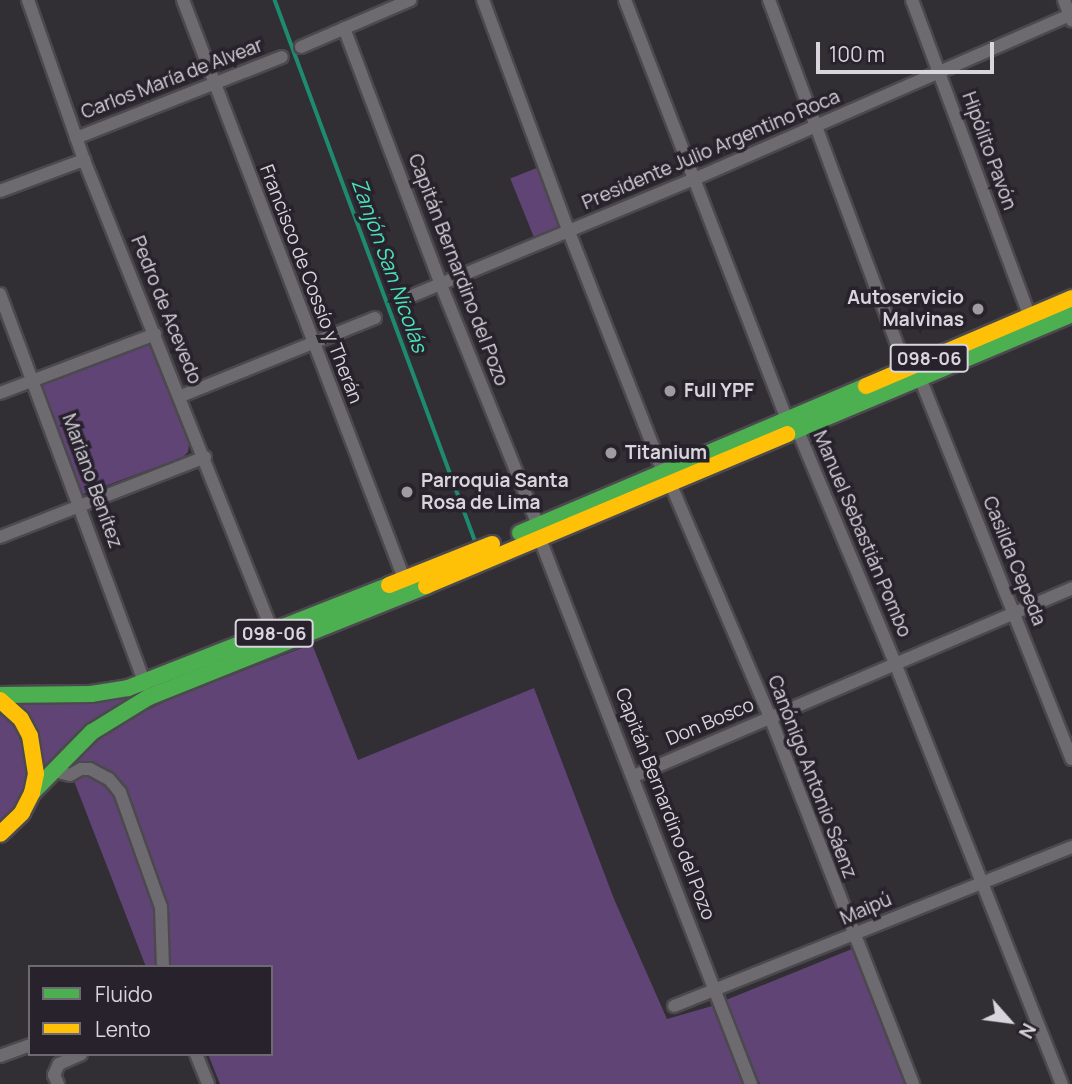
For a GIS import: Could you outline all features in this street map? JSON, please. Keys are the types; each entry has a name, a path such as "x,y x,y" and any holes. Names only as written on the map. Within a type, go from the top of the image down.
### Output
{"main road":[{"name":"098-06","path":"667,479 786,418 1072,298"},
{"name":"098-06","path":"32,793 107,720 149,697 667,479 798,431 1072,314"},
{"name":"098-06","path":"0,695 91,694 144,682 539,532"},
{"path":"0,700 21,719 30,736 36,774 32,793 22,813 0,834"}],"street":[{"name":"Pedro de Acevedo","path":"27,0 84,160 181,396 273,633"},
{"name":"Francisco de Cossío y Therán","path":"183,0 405,581"},
{"path":"301,47 410,0"},
{"name":"Canónigo Antonio Sáenz","path":"483,0 569,232 667,479 770,717 913,1084"},
{"name":"Manuel Sebastián Pombo","path":"625,0 692,180 786,418 798,431 895,663 1062,1084"},
{"path":"769,0 906,368"},
{"name":"Hipólito Pavón","path":"912,0 1029,315"},
{"path":"1065,0 1071,17"},
{"name":"Presidente Julio Argentino Roca","path":"402,300 692,180 1071,17"},
{"name":"Capitán Bernardino del Pozo","path":"344,29 751,1084"},
{"name":"Carlos María de Alvear","path":"76,138 282,57"},
{"path":"0,191 84,160"},
{"name":"Mariano Benítez","path":"0,294 144,682"},
{"path":"181,396 375,318"},
{"path":"0,393 155,334"},
{"name":"Casilda Cepeda","path":"920,378 1072,759"},
{"path":"0,537 205,457"},
{"name":"Don Bosco","path":"634,776 1072,588"},
{"path":"57,767 62,773 70,775 81,769 90,769 109,779 120,792 160,907 163,965"},
{"name":"Maipú","path":"674,1006 1072,847"},
{"path":"0,1056 28,1046"},
{"path":"58,1084 54,1075 59,1064 77,1056"},
{"path":"196,1056 208,1084"}],"shaded area":[{"path":"539,167 564,229 535,241 510,179"},
{"path":"143,343 153,348 189,444 188,452 183,457 81,495 77,491 39,384"},
{"path":"312,644 358,760 534,688 614,899 667,1019 712,1006 743,1084 220,1084 209,1056 273,1056 273,965 145,965 69,768 89,747 124,721 175,697"},
{"path":"133,696 44,772 8,700"},
{"path":"0,708 18,726 30,758 24,797 0,826"},
{"path":"852,949 905,1084 760,1084 726,1000"}],"waterway":[{"name":"Zanjón San Nicolás","path":"275,0 475,540"}],"traffic: fast":[{"path":"787,434 1072,314"},
{"path":"520,533 866,386"},
{"path":"0,695 91,694 128,688 389,585"},
{"path":"32,793 92,732 149,697 426,586"}],"traffic: slow":[{"path":"866,386 1072,298"},
{"path":"426,586 787,434"},
{"path":"389,585 492,544"},
{"path":"0,700 21,719 30,736 36,774 32,793 22,813 0,834"}],"place":[{"name":"Autoservicio Malvinas","path":"978,309"},
{"name":"Full YPF","path":"670,391"},
{"name":"Titanium","path":"611,453"},
{"name":"Parroquia Santa Rosa de Lima","path":"407,492"}]}
